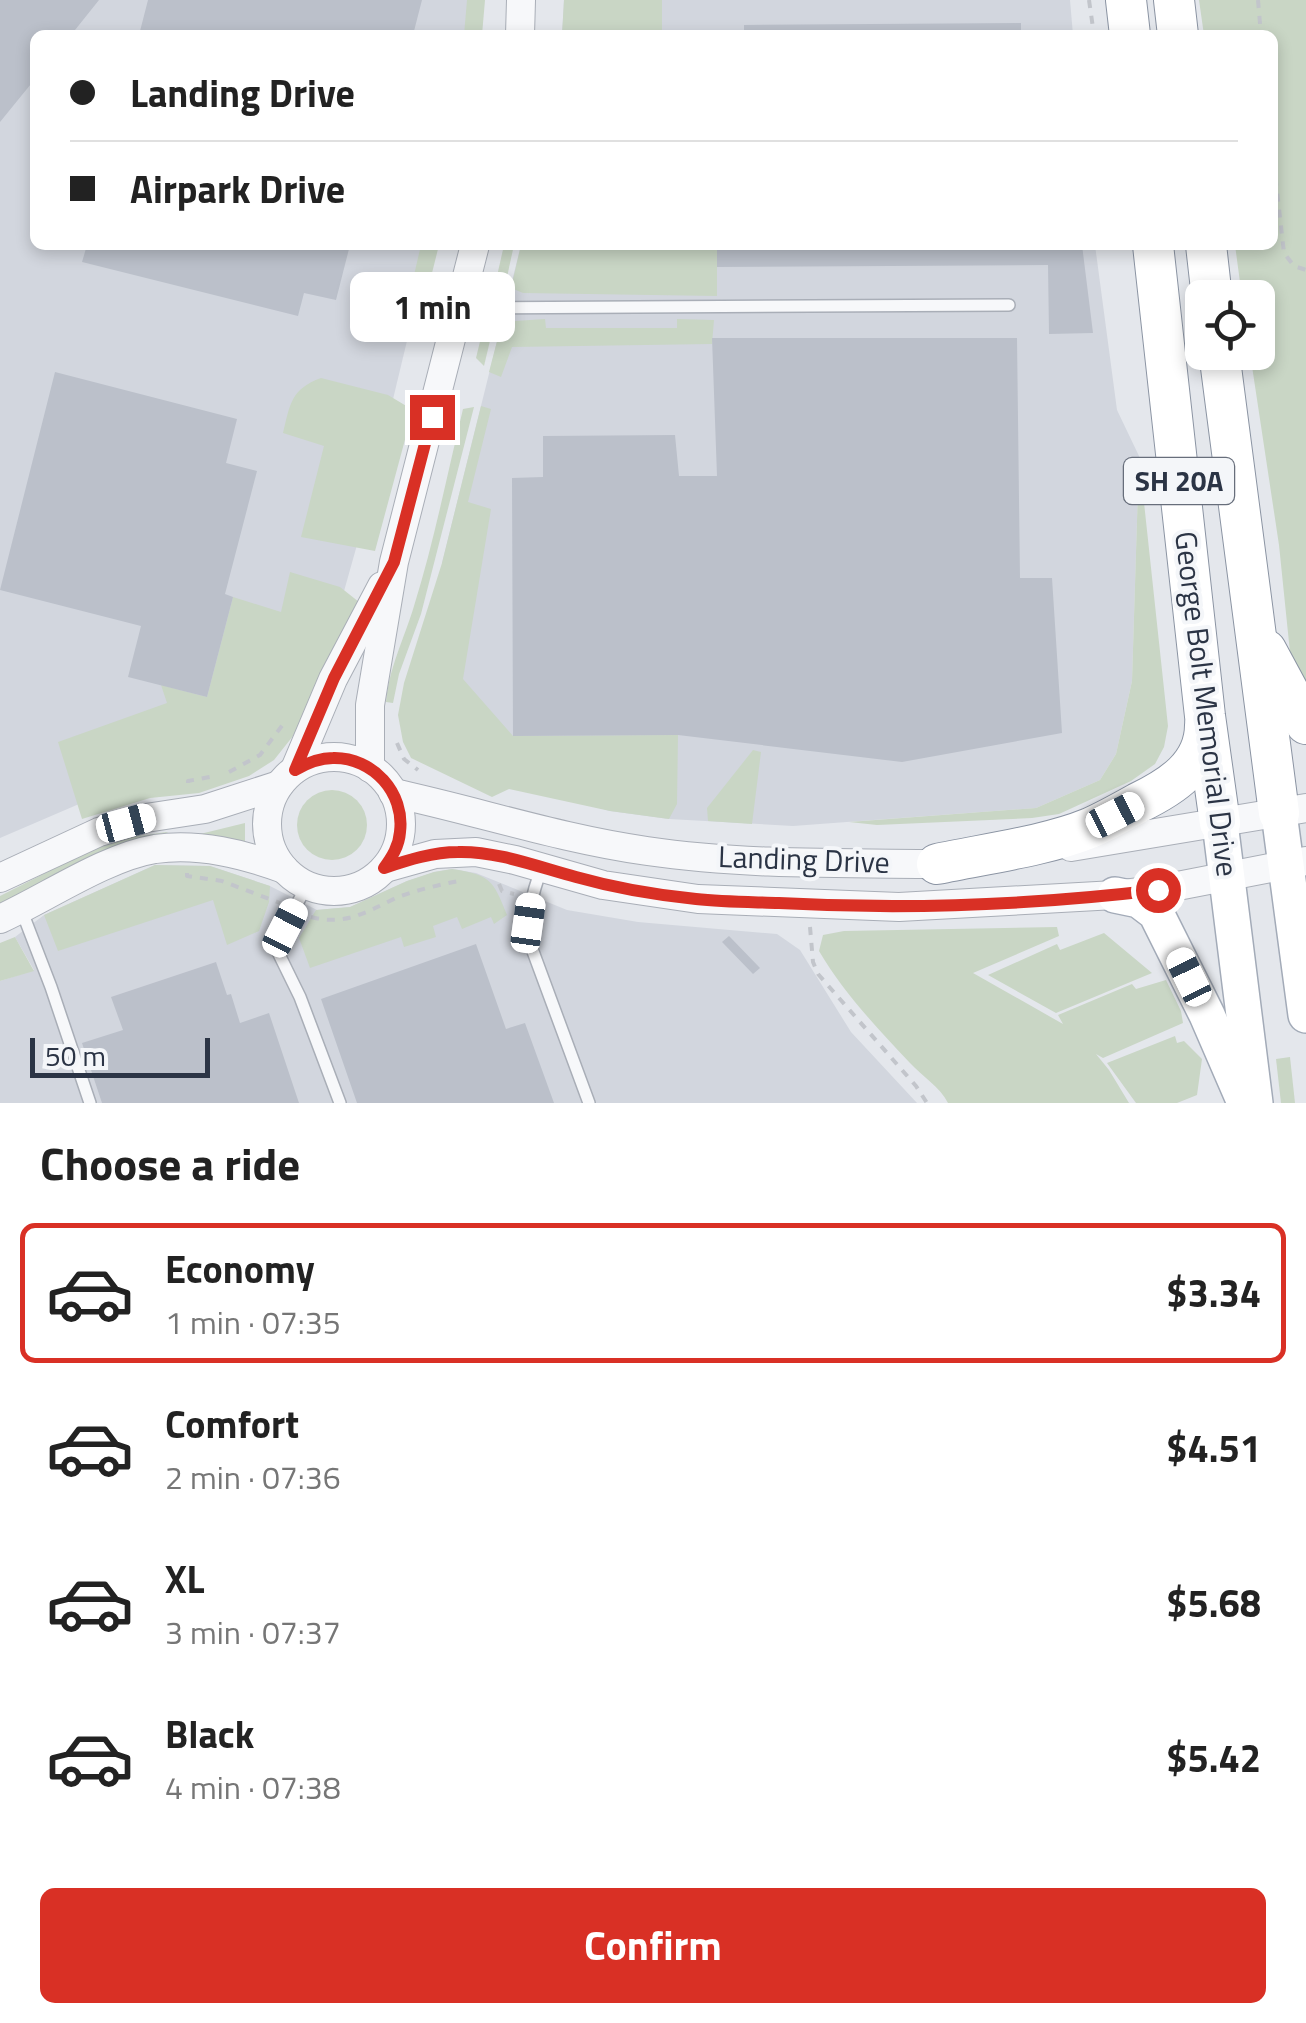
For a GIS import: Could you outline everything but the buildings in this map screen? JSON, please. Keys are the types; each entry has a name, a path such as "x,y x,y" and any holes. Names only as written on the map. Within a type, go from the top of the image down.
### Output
{"highway":[{"path":"1126,0 1129,30"},
{"path":"1174,0 1177,30"},
{"name":"George Bolt Memorial Drive","path":"1154,250 1220,823"},
{"path":"1207,250 1210,280"},
{"name":"George Bolt Memorial Drive","path":"1221,370 1256,628 1292,811"},
{"path":"1256,628 1306,724"},
{"path":"937,864 1061,838 1161,792 1187,772 1201,750 1206,716"}],"main road":[{"name":"George Bolt Memorial Drive","path":"1292,811 1306,1015"},
{"name":"George Bolt Memorial Drive","path":"1220,823 1255,1103"},
{"path":"1115,896 1139,900 1156,912 1246,1103"}],"street":[{"path":"520,0 520,30"},
{"path":"370,768 370,705 394,562 474,250"},
{"path":"0,878 99,832 146,818 206,808 287,777 313,761 332,758 352,760 383,778 400,812 396,851 372,880 357,887 323,890 300,898 272,850 267,828 270,805 287,777 394,562"},
{"name":"Landing Drive","path":"393,792 648,852 794,862 937,864 1028,854 1292,811"},
{"path":"10,914 108,865 153,850 206,849 242,854 284,869"},
{"name":"Landing Drive","path":"384,868 410,859 456,852 492,855 604,885 698,900 899,907 1115,896 1296,863"}],"lane":[{"path":"460,308 1009,305"},
{"path":"542,868 532,895 528,923 532,946 590,1103"},
{"path":"300,898 275,946 300,997 340,1103"},
{"path":"10,914 51,987 90,1103"}],"path":[{"path":"1089,0 1093,30"},
{"path":"1258,0 1261,30"},
{"path":"1278,200 1284,254 1294,266 1306,270"},
{"path":"188,792 188,780 228,773 260,755 290,715"},
{"path":"396,730 404,759 424,774"},
{"path":"186,866 186,876 300,898 316,919 360,916 430,887 473,879"},
{"path":"499,878 502,892 508,894"},
{"path":"810,927 818,974 928,1103"}],"shaded area":[{"path":"0,0 480,0 477,30 30,30 30,250 429,250 339,609 107,792 0,838"},
{"path":"564,0 1070,0 1073,30 562,30"},
{"path":"520,250 1096,250 1117,410 1139,456 1132,681 1116,754 1100,780 1036,808 793,826 669,819 610,811 440,761 442,563"},
{"path":"155,865 210,866 270,886 317,910 350,907 407,881 452,869 476,873 567,910 638,922 777,934 800,950 851,1032 917,1103 0,1103 0,981 34,970 15,937 44,915"}],"green space":[{"path":"467,0 485,0 482,30 464,30"},
{"path":"564,0 662,0 662,30 562,30"},
{"path":"1199,0 1306,0 1306,705 1291,662 1279,545 1253,370 1275,370 1275,280 1240,280 1236,250 1278,250 1278,30 1203,30"},
{"path":"420,250 438,250 426,297 407,305"},
{"path":"503,250 513,250 505,286 495,285"},
{"path":"520,250 717,250 717,296 523,293 511,288"},
{"path":"545,319 546,328 677,328 677,319 714,320 712,344 512,347 501,377 489,372 502,322"},
{"path":"494,324 484,366 476,358 484,325"},
{"path":"321,378 388,395 413,410 375,551 301,537 324,446 283,433 293,399 303,387"},
{"path":"481,406 491,409 468,502 491,509 463,679 513,736 678,735 677,804 669,819 610,811 509,789 492,797 411,758 403,742 398,715 404,683 442,563"},
{"path":"474,407 421,614 393,703 386,702 428,558 463,409"},
{"path":"1139,456 1168,726 1164,747 1155,764 1131,781 1059,814 877,825 849,822 1036,808 1100,780 1116,754 1132,681"},
{"path":"290,572 340,587 359,602 293,736 274,760 249,776 199,793 150,798 82,819 58,742 167,703 161,685 207,697 233,597 281,612"},
{"path":"753,750 761,752 752,824 708,821 707,808"},
{"path":"332,790 357,800 367,825 357,850 332,860 307,850 297,825 307,800"},
{"path":"245,823 245,844 196,835"},
{"path":"166,832 176,836 0,908 0,896 85,853 126,838"},
{"path":"155,865 210,866 270,886 259,931 227,945 213,900 58,951 44,915"},
{"path":"452,869 489,881 507,915 494,924 491,917 462,929 457,917 433,926 436,937 404,947 401,937 310,968 299,938 316,910 350,907 407,881"},
{"path":"1057,927 1059,936 973,973 1063,1024 1058,1015 1132,984 1136,989 1166,980 1183,1023 1103,1058 1096,1054 1129,1103 948,1103 861,1009 819,951 823,935 844,931"},
{"path":"1104,933 1152,973 1056,1013 988,975 1057,944 1060,950"},
{"path":"15,937 34,971 0,981 0,943"},
{"path":"1175,1036 1177,1043 1184,1041 1202,1059 1197,1095 1177,1103 1136,1103 1107,1063"},
{"path":"1290,1057 1295,1103 1281,1103 1276,1059"}],"route":[{"path":"432,417 394,562 334,678 295,770 313,761 332,758 352,760 383,778 400,812 396,851 384,868 435,854 476,852 653,894 830,906 1002,903 1158,890"}]}
